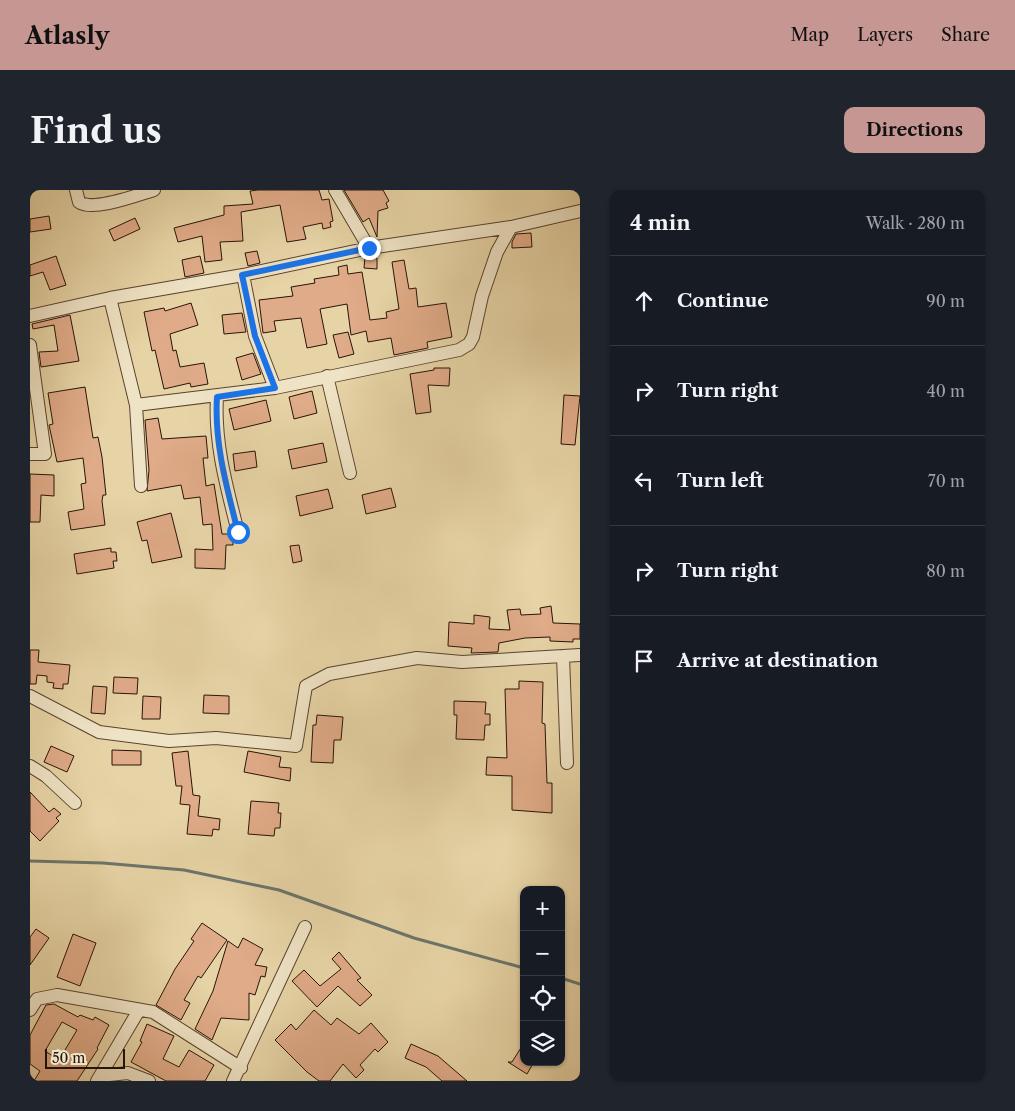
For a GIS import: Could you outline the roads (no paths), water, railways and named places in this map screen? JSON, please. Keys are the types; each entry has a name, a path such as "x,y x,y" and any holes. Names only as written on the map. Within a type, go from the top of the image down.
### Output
{"street":[{"path":"76,190 79,202 84,206 99,205 154,190"},
{"path":"335,190 369,248"},
{"path":"30,316 110,298 242,275 369,248 511,228 580,211"},
{"path":"136,405 217,397 275,388 459,350 468,344 473,337 482,296 497,252 511,228"},
{"path":"242,275 255,336 275,388"},
{"path":"110,298 136,405 141,486"},
{"path":"30,345 44,454 30,454"},
{"path":"327,376 350,473"},
{"path":"217,397 216,422 222,465 238,532"},
{"path":"30,696 99,732 169,741 216,738 296,746 306,686 329,674 418,658 462,662 580,655"},
{"path":"563,656 567,764"},
{"path":"30,766 46,776 75,803"},
{"path":"233,1081 241,1068 305,927"},
{"path":"30,1010 37,999 57,995 152,1012 241,1068"},
{"path":"99,1078 139,1010"},
{"path":"99,1078 128,1073 149,1081"}],"waterway":[{"path":"30,861 103,863 184,870 279,890 414,938 520,967"},
{"path":"565,979 580,984"}]}
